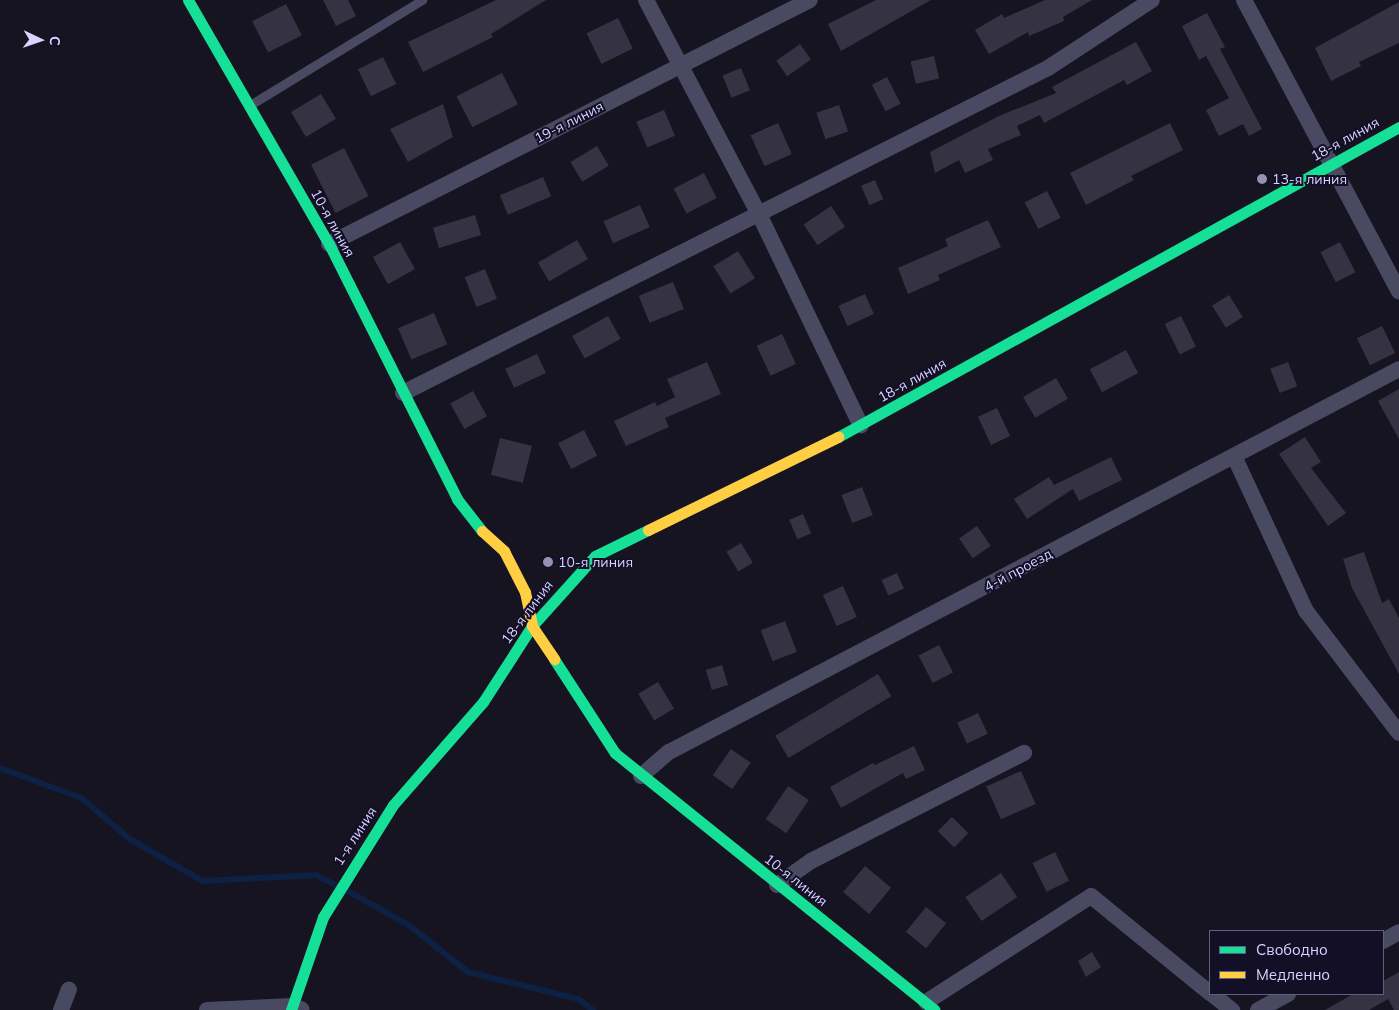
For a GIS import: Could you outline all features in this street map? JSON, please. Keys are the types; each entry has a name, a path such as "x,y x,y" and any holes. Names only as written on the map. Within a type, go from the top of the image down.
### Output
{"street":[{"name":"10-я линия","path":"188,0 329,244 457,499 479,528 504,552 525,592 532,626 615,753 641,776 930,1006"},
{"path":"646,0 758,212 860,426"},
{"name":"19-я линия","path":"329,244 810,0"},
{"path":"403,393 758,212 1048,68 1152,0"},
{"path":"1244,0 1399,291"},
{"name":"18-я линия","path":"483,702 532,626 595,556 860,426 1399,127"},
{"name":"4-й проезд","path":"641,776 669,752 1399,369"},
{"path":"1234,456 1306,611 1399,732"},
{"name":"1-я линия","path":"296,1009 323,917 347,876 393,805 483,702"},
{"path":"777,885 811,862 1024,753"},
{"path":"930,1006 1091,896 1209,991"},
{"path":"1384,940 1399,932"},
{"path":"61,1010 70,989"},
{"path":"1213,995 1232,1010"},
{"path":"1258,1010 1286,995"},
{"path":"207,1010 296,1009"}],"lane":[{"path":"248,106 422,0"}],"building":[{"path":"323,0 348,0 356,16 336,26"},
{"path":"496,0 546,0 491,34 493,37 423,72 408,42"},
{"path":"876,0 931,0 841,51 828,24"},
{"path":"1045,0 1092,0 1063,17 1064,21 1029,36 1028,32 989,54 975,30 1002,14 1004,18"},
{"path":"1399,2 1399,43 1359,62 1361,66 1331,81 1315,48"},
{"path":"286,4 302,35 268,52 252,21"},
{"path":"1207,13 1225,47 1220,49 1262,129 1249,136 1243,124 1219,136 1206,110 1229,98 1206,56 1199,60 1182,26"},
{"path":"618,18 633,49 601,64 587,33"},
{"path":"1136,42 1152,71 1127,85 1124,80 1044,123 1040,115 1017,126 1021,135 988,149 993,160 965,173 959,160 935,173 930,152 999,116 1056,93 1052,87"},
{"path":"800,44 811,60 787,76 776,61"},
{"path":"934,56 939,78 916,84 911,61"},
{"path":"383,57 396,84 371,96 358,69"},
{"path":"741,68 750,90 731,98 722,75"},
{"path":"502,73 518,104 472,127 457,96"},
{"path":"887,77 901,104 885,111 872,85"},
{"path":"321,94 336,119 306,137 291,112"},
{"path":"443,104 453,137 408,162 390,129"},
{"path":"839,105 848,131 825,139 816,113"},
{"path":"664,110 675,136 647,147 636,122"},
{"path":"778,123 792,154 764,166 751,135"},
{"path":"1170,123 1183,150 1131,176 1134,180 1086,205 1070,173"},
{"path":"597,146 609,166 582,182 570,162"},
{"path":"344,148 369,196 336,213 311,165"},
{"path":"704,173 717,198 686,213 674,188"},
{"path":"543,177 551,196 508,215 500,195"},
{"path":"875,180 883,199 869,205 861,186"},
{"path":"1047,191 1061,218 1038,229 1025,202"},
{"path":"640,205 650,227 613,243 603,221"},
{"path":"831,206 845,227 818,245 804,224"},
{"path":"475,215 481,235 439,248 433,228"},
{"path":"988,220 1001,247 938,275 940,280 908,294 898,268 948,246 945,239"},
{"path":"577,240 588,259 549,282 538,262"},
{"path":"400,242 415,269 388,284 373,257"},
{"path":"1340,242 1355,272 1336,282 1320,252"},
{"path":"738,251 755,278 730,294 713,266"},
{"path":"485,269 497,299 477,307 465,277"},
{"path":"673,282 684,309 650,323 639,296"},
{"path":"865,294 874,314 847,326 839,306"},
{"path":"1229,295 1243,317 1226,328 1212,306"},
{"path":"434,313 447,344 411,360 398,328"},
{"path":"608,316 621,339 585,359 572,336"},
{"path":"1181,316 1196,347 1180,354 1165,324"},
{"path":"1382,326 1395,353 1370,365 1357,338"},
{"path":"782,334 796,364 771,376 757,346"},
{"path":"1126,350 1138,373 1102,392 1090,369"},
{"path":"537,354 546,373 514,388 505,369"},
{"path":"707,362 721,394 665,418 669,427 626,446 614,421 655,402 657,406 675,397 667,379"},
{"path":"1288,362 1297,386 1280,393 1270,369"},
{"path":"1056,378 1068,399 1035,418 1023,397"},
{"path":"1399,389 1399,439 1378,401"},
{"path":"473,391 487,416 464,429 450,404"},
{"path":"997,408 1010,436 991,445 978,417"},
{"path":"584,430 597,456 571,469 558,443"},
{"path":"1305,437 1321,462 1311,468 1346,513 1328,526 1279,454"},
{"path":"500,438 532,446 523,483 491,475"},
{"path":"1111,457 1122,480 1079,501 1073,489 1027,519 1014,499 1049,477 1054,485"},
{"path":"862,487 873,515 852,523 841,495"},
{"path":"803,514 811,533 797,539 789,520"},
{"path":"977,526 991,546 973,558 959,539"},
{"path":"741,543 753,563 738,571 726,552"},
{"path":"1364,552 1382,603 1389,599 1399,618 1399,674 1352,588 1343,559"},
{"path":"897,573 904,589 888,595 881,580"},
{"path":"843,586 857,617 837,626 823,595"},
{"path":"785,621 797,652 773,661 761,630"},
{"path":"939,645 953,673 933,683 919,655"},
{"path":"722,665 728,685 712,690 706,670"},
{"path":"878,674 891,696 789,758 775,736"},
{"path":"658,682 674,709 654,720 638,694"},
{"path":"978,713 988,734 967,744 957,723"},
{"path":"914,746 925,770 906,779 903,773 841,808 830,787 873,763 875,765"},
{"path":"731,749 751,763 732,789 713,775"},
{"path":"1021,771 1036,804 1001,819 986,786"},
{"path":"788,786 809,800 786,833 766,819"},
{"path":"952,817 968,833 954,847 938,831"},
{"path":"1055,852 1069,881 1047,892 1033,863"},
{"path":"865,866 891,888 869,914 843,892"},
{"path":"1001,873 1017,897 982,921 965,897"},
{"path":"926,907 946,923 926,948 906,932"},
{"path":"1092,952 1101,967 1086,977 1078,961"},
{"path":"1399,972 1399,1010 1394,1010 1388,999 1369,1010 1325,1010 1351,995 1384,995 1384,980"}],"waterway":[{"path":"0,768 82,798 130,839 203,881 316,875 336,885"},
{"path":"346,890 409,925 468,972 579,999 593,1010"}],"traffic: fast":[{"path":"188,0 329,244 457,499 482,531"},
{"path":"838,437 1399,127"},
{"path":"291,1010 323,917 393,805 483,702 532,626 595,556 648,530"},
{"path":"554,659 615,753 935,1010"}],"traffic: slow":[{"path":"648,530 838,437"},
{"path":"482,531 504,551 525,592 532,626 554,659"}],"place":[{"name":"13-я линия","path":"1262,179"},
{"name":"10-я линия","path":"548,562"}]}
